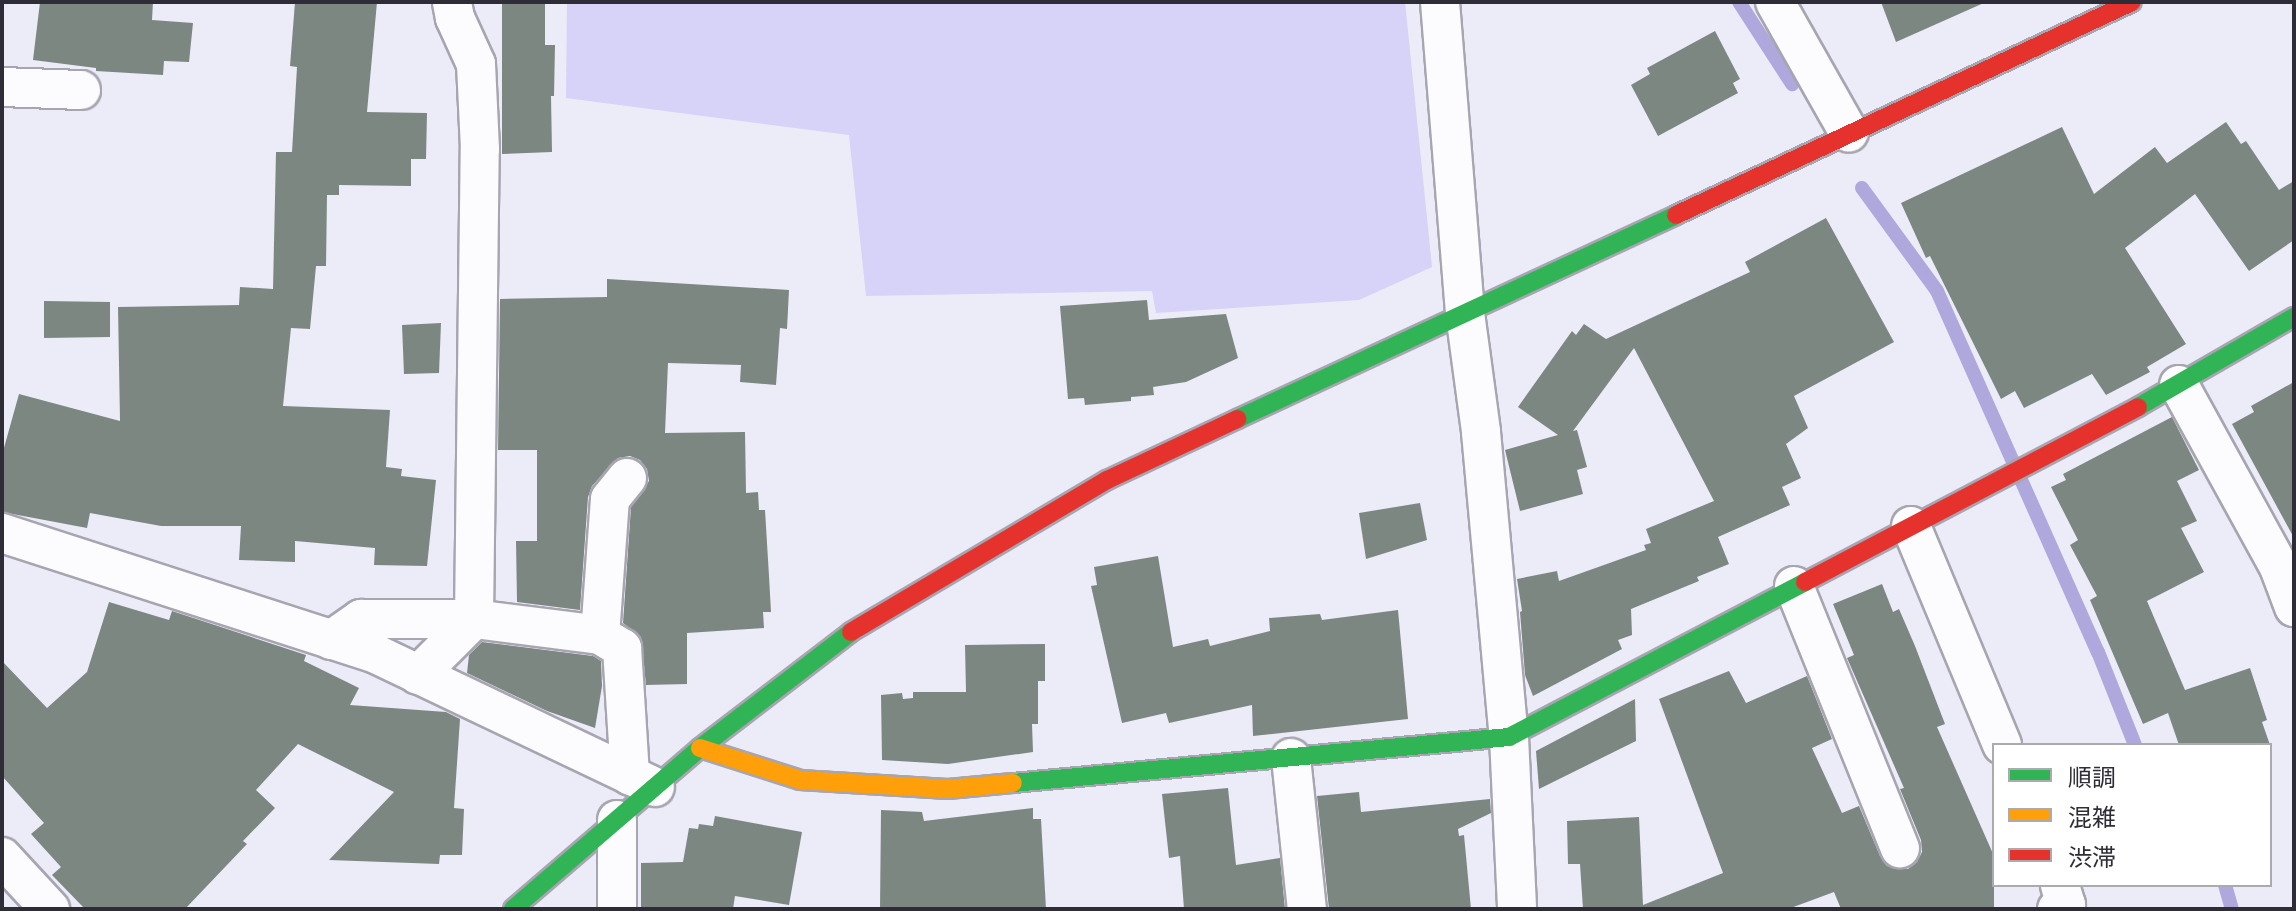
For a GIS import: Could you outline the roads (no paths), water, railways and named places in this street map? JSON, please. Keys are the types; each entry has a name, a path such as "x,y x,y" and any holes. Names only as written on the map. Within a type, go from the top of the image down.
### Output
{"street":[{"path":"418,675 474,619 480,149 476,64 455,18 452,2"},
{"path":"1440,2 1465,313 1481,432 1509,737 1517,909"},
{"path":"1775,2 1849,133"},
{"path":"513,909 617,820 642,781 700,748 848,634 1107,480 2132,2"},
{"path":"2,87 81,90"},
{"path":"700,748 800,780 948,789 1509,737 2179,385 2294,317"},
{"path":"2179,385 2279,567 2294,607"},
{"path":"600,635 610,499 627,478"},
{"path":"1911,526 2001,743"},
{"path":"2,533 376,654 642,781"},
{"path":"1794,586 1900,848"},
{"path":"331,640 361,619 474,619 600,635 622,648 642,781"},
{"path":"1291,758 1307,909"},
{"path":"617,820 617,909"},
{"path":"2,857 50,909"}],"waterway":[{"path":"1739,2 1792,84"},
{"path":"1862,188 1937,291 2098,652 2134,743"},
{"path":"2226,887 2232,909"}]}
